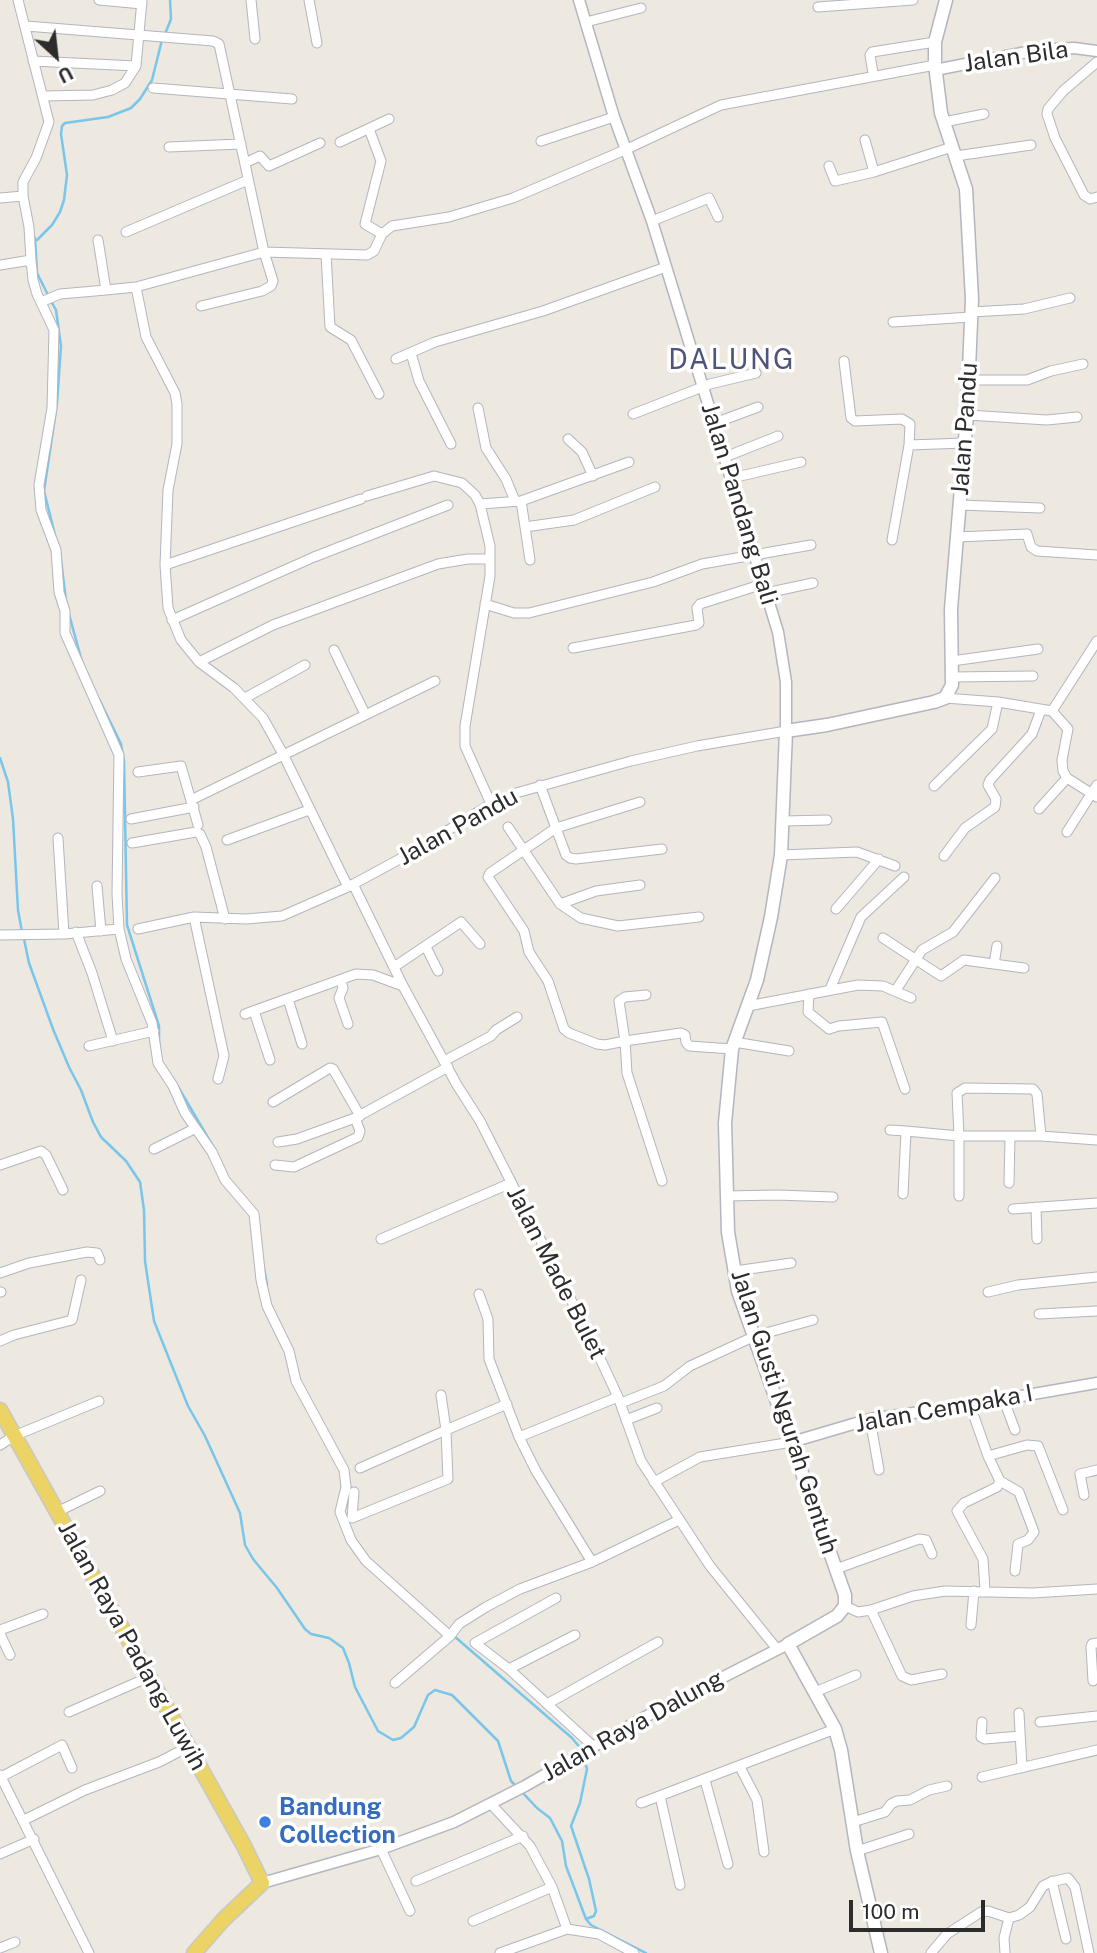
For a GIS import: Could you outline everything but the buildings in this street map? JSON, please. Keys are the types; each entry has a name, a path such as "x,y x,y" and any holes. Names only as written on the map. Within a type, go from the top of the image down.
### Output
{"main road":[{"name":"Jalan Pandu","path":"785,733 945,698 950,691 951,609 970,380 972,315 966,189 944,122 935,67 935,42 946,0"},
{"name":"Jalan Gusti Ngurah Gentuh","path":"785,733 784,821 771,917 757,980 733,1045 725,1112 726,1196 738,1291 844,1590 845,1606"},
{"name":"Jalan Raya Padang Luwih","path":"0,1410 262,1883"},
{"path":"845,1606 831,1620 782,1646 816,1692 835,1729 841,1750 857,1851 881,1953"},
{"name":"Jalan Raya Dalung","path":"194,1953 224,1919 262,1883"}],"street":[{"path":"18,0 49,122 36,158 24,179 23,196 29,227 33,280 54,330 52,408 38,494 42,516 55,550 59,592 65,611 65,633 119,755 119,929 132,977 154,1031 158,1063 229,1185 254,1214 261,1280 267,1306 289,1351 296,1381 344,1470 346,1487 341,1512 351,1540 366,1561 450,1636"},
{"path":"43,96 82,97 105,93 125,83 135,66 142,2 99,0"},
{"path":"251,0 256,39"},
{"path":"309,0 317,43"},
{"name":"Jalan Pandang Bali","path":"579,0 614,117 652,222 782,646 786,682 785,733"},
{"path":"818,8 913,0"},
{"path":"586,22 641,8"},
{"path":"26,26 217,42 221,50 272,281 271,286 262,291 201,306"},
{"path":"873,73 870,55 872,52 935,42"},
{"name":"Jalan Bila","path":"935,67 1037,50 1074,48 1097,51"},
{"path":"33,61 135,66"},
{"path":"1097,62 1063,91 1047,114 1055,138 1084,195 1090,199 1097,197"},
{"path":"42,301 57,295 106,287 136,287 264,252 367,255 374,251 382,234 392,226 449,217 494,205 626,149 705,111 731,102 935,67"},
{"path":"153,88 292,99"},
{"path":"944,122 984,114"},
{"path":"541,141 614,117"},
{"path":"340,142 389,119"},
{"path":"369,129 381,161 365,224 382,234"},
{"path":"865,140 874,172"},
{"path":"245,163 260,156 269,166 320,143"},
{"path":"169,147 241,144"},
{"path":"829,166 835,181 954,152 1031,145"},
{"path":"125,232 248,180"},
{"path":"0,198 23,196"},
{"path":"652,222 709,198 718,217"},
{"path":"98,240 106,287"},
{"path":"326,254 330,327 351,340 379,394"},
{"path":"0,265 30,260"},
{"path":"396,359 435,342 544,311 666,267"},
{"path":"136,287 146,337 177,404 177,444 168,490 165,565 172,620 314,557 448,505"},
{"path":"893,322 1024,309 1070,298"},
{"path":"411,353 419,381 451,444"},
{"path":"844,361 851,418 855,421 905,420 910,426 892,540"},
{"path":"970,380 1027,380 1083,364"},
{"path":"633,414 702,387 756,373"},
{"path":"715,423 758,407"},
{"path":"478,408 486,448 518,501 530,560"},
{"path":"967,415 1047,420 1077,417"},
{"path":"725,457 778,436"},
{"path":"568,439 582,452 593,476"},
{"path":"909,445 965,443"},
{"path":"480,504 518,501 629,462"},
{"path":"732,478 801,462"},
{"path":"165,565 433,476 462,483 480,504 490,559 490,576 465,726 465,746 491,804"},
{"path":"525,527 574,520 655,486"},
{"path":"960,505 1040,508"},
{"path":"957,537 1027,534 1031,547 1037,551 1097,555"},
{"path":"485,604 514,613 529,613 653,582 694,566 811,545"},
{"path":"199,662 273,625 438,564 468,559 490,559"},
{"path":"573,648 696,625 699,623 698,606 702,603 765,588 813,583"},
{"name":"Jalan Made Bulet","path":"172,620 181,640 199,662 245,698 263,718 403,986 480,1121 620,1400 636,1451 723,1584 782,1646"},
{"path":"1052,712 1097,641"},
{"path":"952,660 1038,649"},
{"path":"334,650 365,714"},
{"path":"245,698 305,665"},
{"path":"952,677 1033,676"},
{"path":"131,819 192,803 283,754 435,681"},
{"path":"945,698 998,702 1052,712 1063,721 1069,734 1062,763 1067,778 1095,796"},
{"path":"934,786 992,729 998,702"},
{"path":"944,856 965,828 995,807 996,799 988,785 990,780 1032,734 1041,710"},
{"name":"Jalan Pandu","path":"138,929 194,917 262,919 282,916 351,885 411,853 491,804 540,785 697,747 785,733"},
{"path":"138,772 181,766 198,825"},
{"path":"1039,809 1067,778"},
{"path":"540,785 566,855 573,859 662,849"},
{"path":"1068,832 1095,796 1097,785"},
{"path":"640,802 556,828 490,873 488,879 524,930 529,952 548,981 564,1028 572,1035 605,1045 681,1033 685,1034 689,1046 733,1045 789,1051"},
{"path":"227,839 309,810"},
{"path":"784,821 827,820"},
{"path":"508,827 560,904 581,918 605,924 638,925 699,917"},
{"path":"132,843 196,832 200,834 225,919"},
{"path":"58,838 64,934"},
{"path":"781,855 858,852 895,866"},
{"path":"836,909 879,859"},
{"path":"830,989 858,922 904,877"},
{"path":"895,990 926,946 953,932 995,878"},
{"path":"560,904 596,891 640,885"},
{"path":"97,886 101,931"},
{"path":"194,917 223,1049 224,1056 218,1079"},
{"path":"394,968 461,922 480,944"},
{"path":"0,935 64,934 119,929"},
{"path":"76,932 113,1041"},
{"path":"883,938 941,976 961,961 1024,968"},
{"path":"994,964 998,946"},
{"path":"426,947 439,971"},
{"path":"270,1060 250,1012 356,974 368,974 403,986"},
{"path":"341,979 343,988 338,998 348,1024"},
{"path":"748,1006 830,989 871,985 895,990 911,998"},
{"path":"646,995 625,997 619,1001 627,1073 662,1181"},
{"path":"809,995 808,1012 829,1029 882,1023 905,1089"},
{"path":"288,999 302,1044"},
{"path":"278,1142 297,1139 358,1117 491,1036 498,1028 517,1017"},
{"path":"89,1046 154,1031"},
{"path":"273,1102 330,1068 333,1069 358,1117 360,1131 358,1137 294,1167 275,1165"},
{"path":"959,1196 957,1095 965,1088 1033,1089 1037,1094 1041,1136"},
{"path":"154,1149 194,1129"},
{"path":"890,1130 959,1136 1041,1136 1097,1140"},
{"path":"903,1194 906,1131"},
{"path":"1009,1183 1010,1137"},
{"path":"0,1165 41,1151 46,1155 63,1190"},
{"path":"381,1239 511,1183"},
{"path":"726,1196 833,1197"},
{"path":"1013,1209 1097,1203"},
{"path":"1036,1207 1037,1239"},
{"path":"0,1273 29,1263 87,1252 97,1253 100,1260"},
{"path":"735,1271 791,1263"},
{"path":"988,1292 1018,1285 1097,1277"},
{"path":"0,1341 72,1320 81,1280"},
{"path":"480,1294 488,1319 488,1355 519,1437 592,1562"},
{"path":"1039,1314 1097,1311"},
{"path":"519,1437 664,1386 690,1366 755,1336 813,1320"},
{"name":"Jalan Cempaka I","path":"792,1442 870,1419 1097,1383"},
{"path":"354,1492 352,1518 448,1479 441,1395"},
{"path":"1003,1398 1015,1430"},
{"path":"0,1445 14,1436 99,1401"},
{"path":"360,1468 507,1404"},
{"path":"970,1405 1000,1481 1018,1492 1034,1532 1028,1540 1018,1544 1015,1571"},
{"path":"626,1420 657,1408"},
{"path":"870,1419 879,1470"},
{"path":"654,1482 700,1457 792,1442"},
{"path":"988,1455 1027,1445 1038,1446 1063,1510"},
{"path":"1083,1495 1080,1474 1097,1470"},
{"path":"971,1625 979,1591 982,1559 957,1511 964,1503 997,1487 1000,1481"},
{"path":"57,1512 100,1491"},
{"path":"395,1683 450,1636 459,1624 486,1607 520,1589 592,1562 679,1520"},
{"path":"836,1569 919,1539 926,1540 932,1554"},
{"path":"845,1606 858,1612 871,1610 927,1593 1034,1593 1097,1589"},
{"path":"556,1598 475,1643 509,1669 593,1746"},
{"path":"871,1610 902,1676 911,1680 942,1674"},
{"path":"10,1655 0,1632 43,1614"},
{"path":"509,1669 575,1635"},
{"path":"547,1704 658,1643"},
{"path":"1093,1681 1091,1646 1097,1643"},
{"name":"Jalan Raya Dalung","path":"262,1883 435,1831 526,1786 593,1746 782,1646"},
{"path":"816,1692 856,1675"},
{"path":"69,1712 149,1677"},
{"path":"1019,1713 1022,1768"},
{"path":"1040,1722 1097,1716"},
{"path":"982,1722 983,1738 1020,1736"},
{"path":"640,1803 835,1729"},
{"path":"72,1768 62,1745 1,1776 89,1953"},
{"path":"24,1820 85,1790 153,1765 188,1747"},
{"path":"982,1777 1097,1750"},
{"path":"740,1767 757,1800 764,1852"},
{"path":"705,1780 728,1864"},
{"path":"853,1822 885,1812 897,1801 910,1800 929,1790 947,1786"},
{"path":"660,1796 680,1885"},
{"path":"491,1804 523,1836 539,1861 552,1887 567,1929"},
{"path":"857,1851 909,1834"},
{"path":"416,1881 523,1836"},
{"path":"0,1854 34,1839"},
{"path":"381,1849 410,1911"},
{"path":"932,1953 947,1934 981,1912 988,1911 1009,1918 1024,1912 1043,1886 1068,1878 1075,1887 1089,1953"},
{"path":"1052,1881 1066,1939"},
{"path":"473,1921 552,1887"},
{"path":"1005,1953 1004,1938 1009,1918"},
{"path":"500,1953 567,1929 599,1934 634,1953"},
{"path":"0,1948 15,1942"}],"waterway":[{"path":"165,34 171,19 170,0"},
{"path":"37,240 52,225 64,200 67,175 62,126 65,123 108,117 131,108 152,80 162,40"},
{"path":"35,238 37,273 48,295"},
{"path":"51,301 56,310 61,346 57,403 44,491 55,535"},
{"path":"60,552 66,601"},
{"path":"69,614 82,662"},
{"path":"99,699 121,744 124,761 127,925 159,1026 159,1046"},
{"path":"0,758 8,782 13,819 18,910 22,932"},
{"path":"24,939 29,963 53,1029 93,1122 101,1137 126,1161 140,1182 144,1210 145,1261 154,1321 188,1406 205,1436 240,1513 245,1545 253,1559 305,1629 311,1634 329,1638 343,1648 355,1687 378,1731 393,1740 401,1738 414,1727 428,1695 435,1690 452,1695 498,1741 511,1781 516,1786"},
{"path":"177,1085 214,1148"},
{"path":"264,1268 267,1285"},
{"path":"345,1508 349,1502 349,1491"},
{"path":"454,1636 572,1738 582,1750"},
{"path":"583,1757 587,1769 580,1803 571,1826 589,1879 596,1911 594,1916 586,1919"},
{"path":"521,1791 550,1818 562,1841 566,1866 586,1919 591,1925 646,1953"}],"place":[{"name":"Bandung Collection","path":"265,1822"}],"district":[{"name":"DALUNG","path":"732,360"}]}
